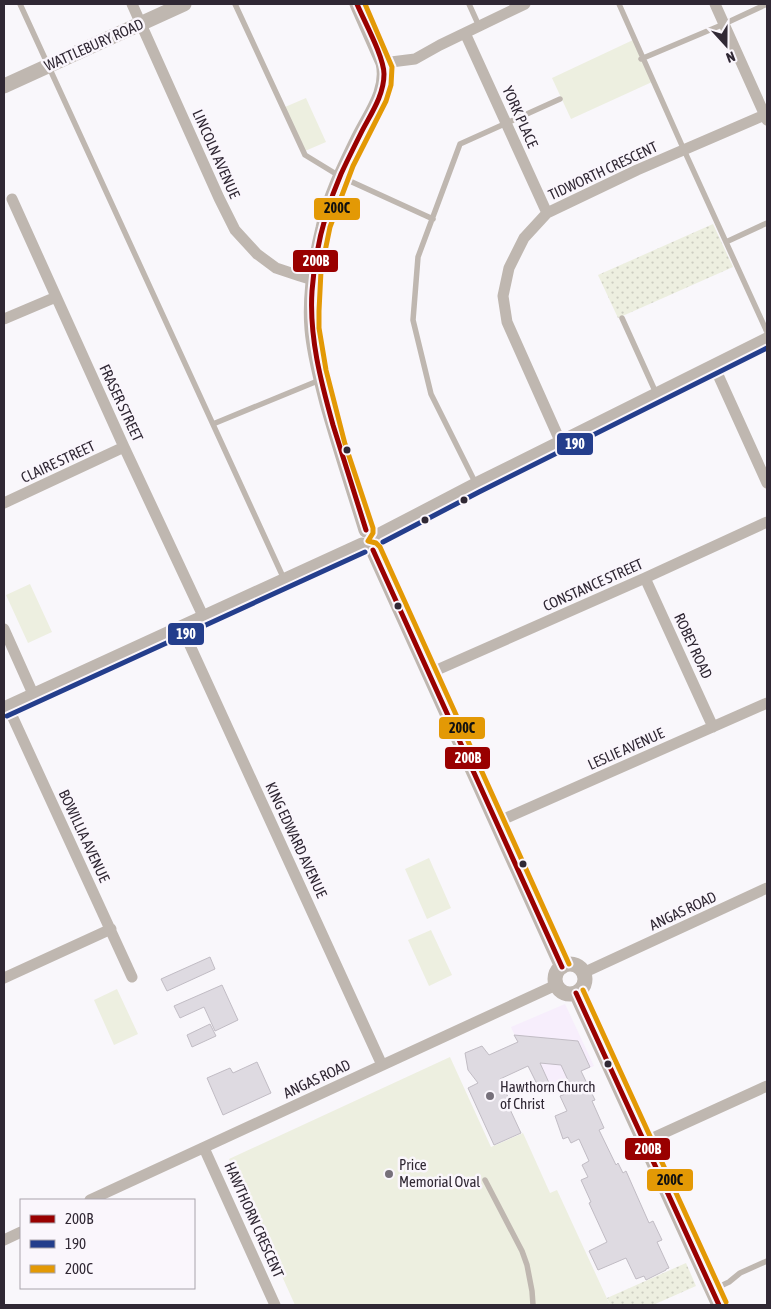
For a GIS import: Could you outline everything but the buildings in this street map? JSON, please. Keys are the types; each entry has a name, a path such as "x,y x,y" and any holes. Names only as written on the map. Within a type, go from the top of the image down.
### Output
{"street":[{"name":"LINCOLN AVENUE","path":"132,4 218,198 235,230 257,254 276,268 314,280"},
{"name":"WATTLEBURY ROAD","path":"4,86 184,4"},
{"path":"6,708 285,581 367,548 376,549 380,544 382,538 373,533 338,446 321,379 312,329 317,251 323,225 357,140 382,91 385,77 382,58 357,4"},
{"path":"382,58 415,59 525,4"},
{"path":"714,4 766,116"},
{"name":"YORK PLACE","path":"465,33 547,213"},
{"name":"TIDWORTH CRESCENT","path":"560,443 507,322 503,296 509,268 524,238 547,213 637,170 766,116"},
{"name":"FRASER STREET","path":"12,199 204,618"},
{"path":"4,319 56,297"},
{"path":"373,533 476,485 767,340"},
{"path":"714,366 767,483"},
{"name":"CLAIRE STREET","path":"4,503 124,447"},
{"name":"CONSTANCE STREET","path":"430,673 767,522"},
{"path":"367,548 430,673 562,966"},
{"name":"ROBEY ROAD","path":"645,578 713,727"},
{"name":"KING EDWARD AVENUE","path":"182,628 382,1065"},
{"path":"4,629 34,696"},
{"name":"LESLIE AVENUE","path":"497,822 767,703"},
{"name":"BOWILLIA AVENUE","path":"6,708 132,977"},
{"name":"ANGAS ROAD","path":"583,973 767,888"},
{"path":"4,978 111,929"},
{"path":"562,966 577,966 583,973 583,986 576,993 568,994 562,992 556,985 556,974 562,966"},
{"name":"ANGAS ROAD","path":"92,1199 556,985"},
{"path":"576,993 718,1305"},
{"path":"644,1142 767,1086"},
{"name":"HAWTHORN CRESCENT","path":"204,1148 275,1305"},
{"path":"4,1240 20,1232"}],"lane":[{"path":"20,4 285,581"},
{"path":"235,4 305,155 341,177 432,219"},
{"path":"469,4 479,26"},
{"path":"620,4 643,59 767,332"},
{"path":"643,59 767,4"},
{"path":"476,485 431,394 413,320 418,257 460,144 560,99"},
{"path":"726,242 767,224"},
{"path":"622,318 657,394"},
{"path":"213,424 321,379"},
{"path":"485,1180 522,1251 527,1265 533,1305"},
{"path":"712,1290 729,1282 740,1273 767,1261"}],"shaded area":[{"path":"633,40 652,82 571,119 552,78"},
{"path":"306,98 326,142 305,151 285,107"},
{"path":"713,224 733,267 618,318 598,275"},
{"path":"30,584 52,632 28,643 6,595"},
{"path":"429,858 451,908 427,919 405,869"},
{"path":"431,930 452,975 429,986 408,940"},
{"path":"117,989 138,1034 114,1045 94,1000"},
{"path":"565,1004 594,1066 539,1090 511,1027"},
{"name":"Price Memorial Oval","path":"450,1057 491,1147 523,1133 550,1193 557,1190 610,1305 295,1305 229,1159"},
{"path":"686,1263 696,1286 653,1305 610,1305 607,1298"}],"transit line":[{"name":"200B","path":"357,4 381,58 384,74 382,90 343,169 330,202 316,261 312,291 312,325 324,392 366,530"},
{"name":"200C","path":"365,4 392,67 391,85 386,101 353,166 330,227 321,271 319,311 319,328 326,370 345,444 373,528 373,533 368,541 376,543 380,547 569,964"},
{"name":"190","path":"383,542 767,348"},
{"name":"200B","path":"373,550 562,967"},
{"name":"190","path":"7,716 365,552"},
{"name":"200C","path":"583,990 726,1302"},
{"name":"200B","path":"576,993 719,1305"}],"place":[{"name":"Hawthorn Church of Christ","path":"490,1096"},
{"name":"Price Memorial Oval","path":"389,1174"}]}
